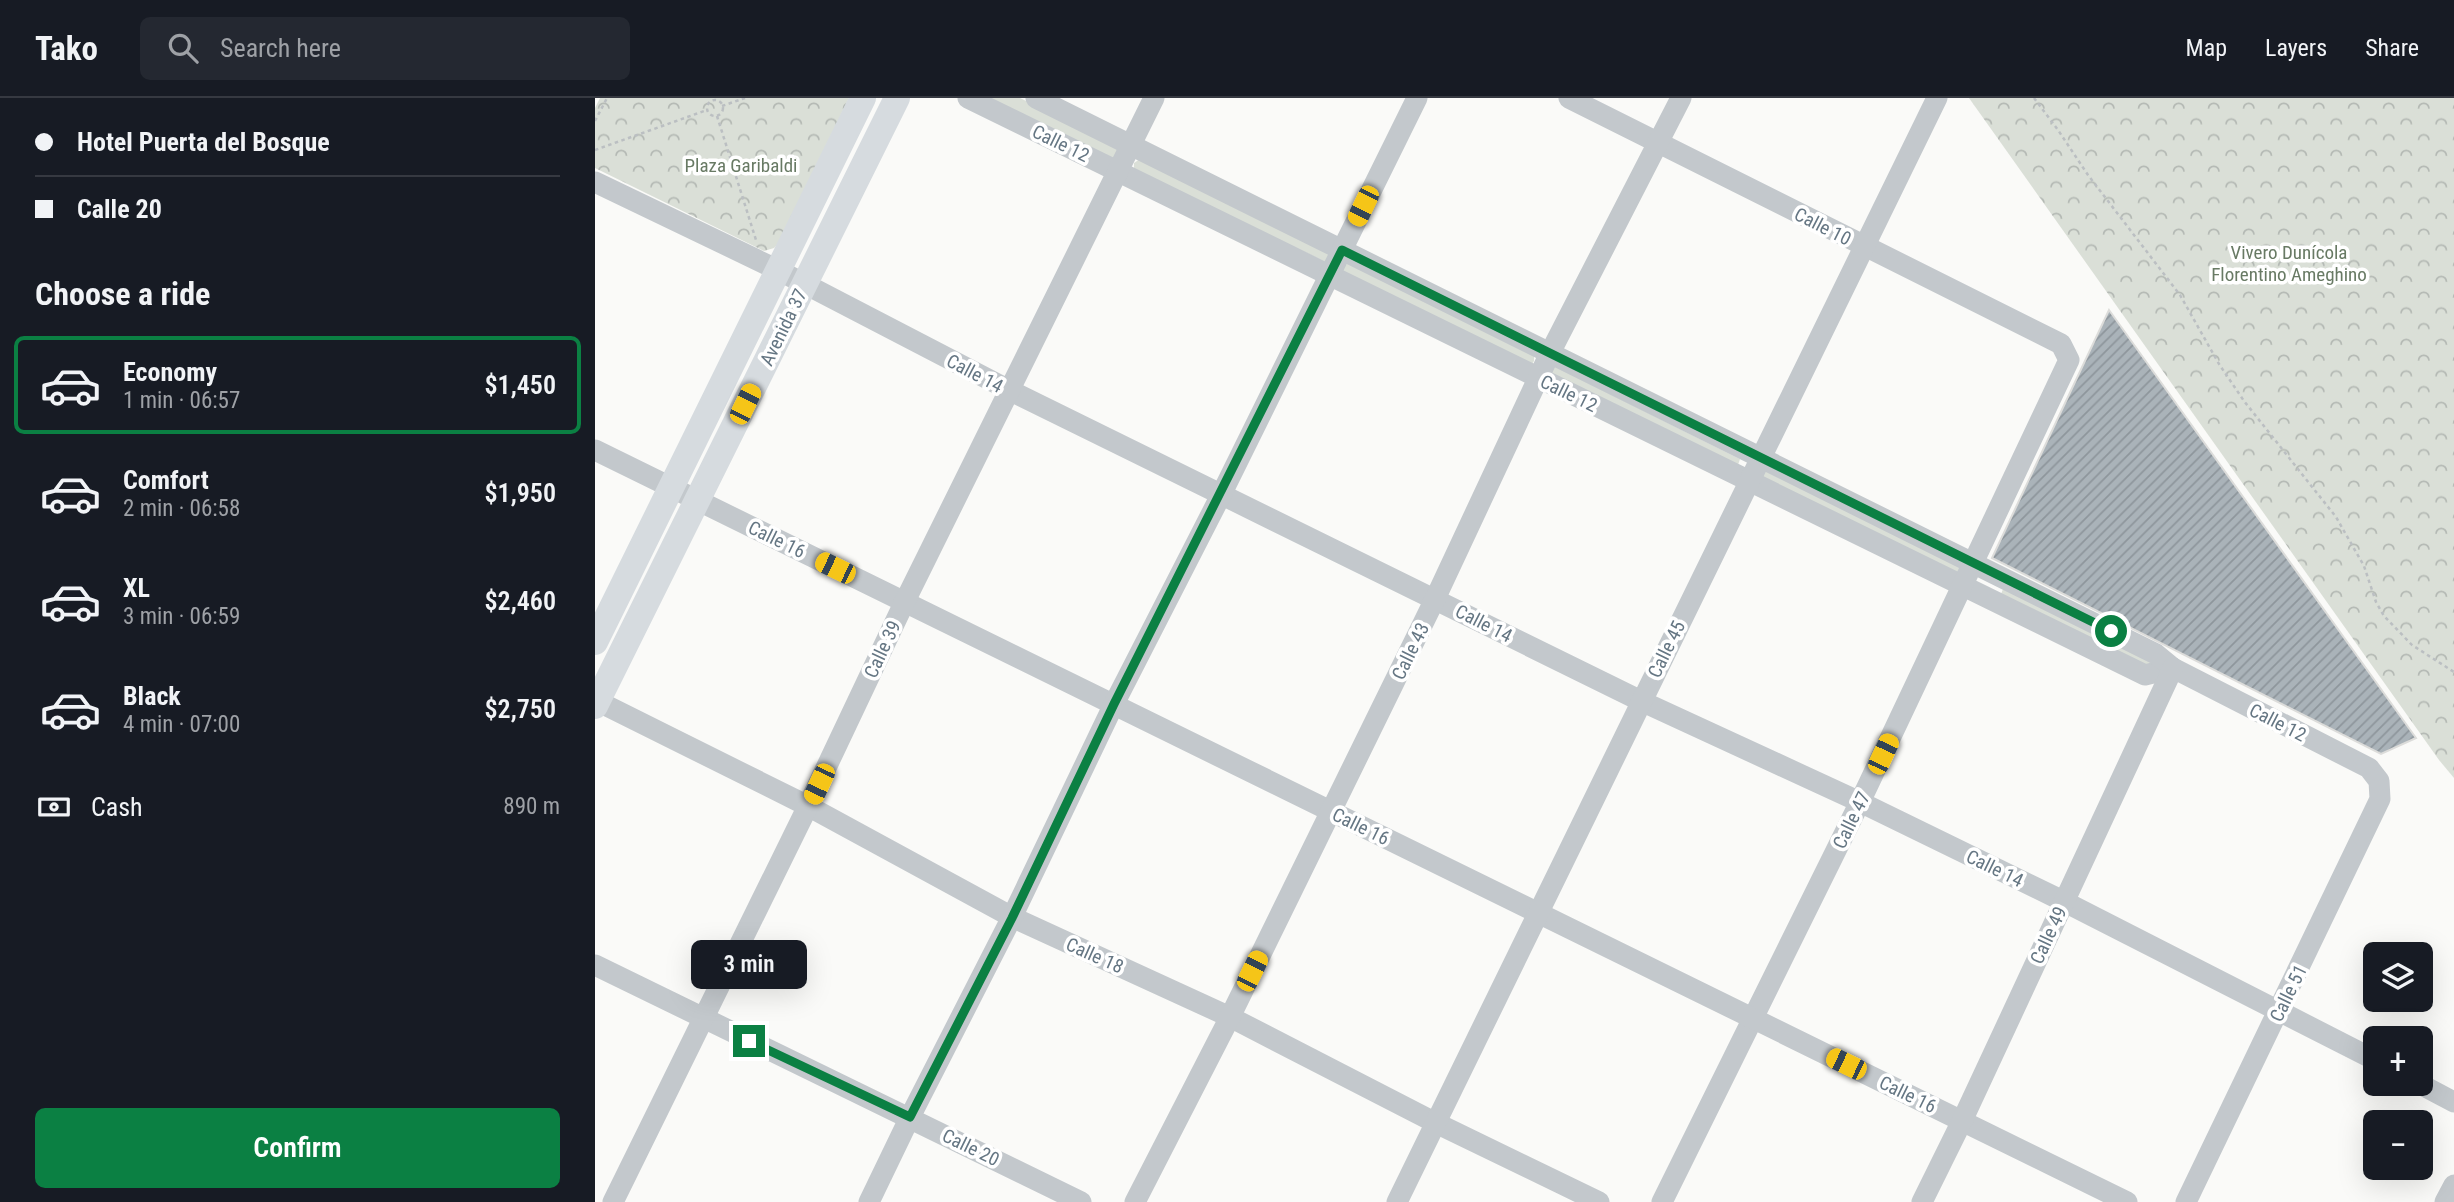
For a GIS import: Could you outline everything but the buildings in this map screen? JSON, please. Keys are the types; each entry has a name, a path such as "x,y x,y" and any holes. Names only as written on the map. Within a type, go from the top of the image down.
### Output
{"main road":[{"name":"Avenida 37","path":"595,642 863,98"},
{"name":"Avenida 37","path":"596,702 897,98"}],"street":[{"name":"Calle 12","path":"968,98 2145,676 2173,668"},
{"name":"Calle 12","path":"1036,98 2156,654 2173,668 2369,768 2379,781"},
{"name":"Calle 39","path":"613,1202 808,806 905,601 1154,98"},
{"path":"869,1202 1417,98"},
{"name":"Calle 10","path":"1569,98 1660,141 1864,247 2061,344 2069,360"},
{"name":"Calle 43","path":"1135,1202 1332,811 1550,353 1681,98"},
{"name":"Calle 45","path":"1397,1202 1937,98"},
{"name":"Calle 14","path":"595,182 805,283 1011,391 1641,701 1860,802 2063,901 2363,1054"},
{"name":"Calle 47","path":"1662,1202 1860,802 2069,360"},
{"name":"Calle 16","path":"595,450 2127,1202"},
{"name":"Calle 49","path":"1922,1202 2173,668"},
{"name":"Calle 18","path":"596,702 808,806 1012,918 1230,1017 1436,1123 1599,1202"},
{"name":"Calle 51","path":"2186,1202 2380,799 2379,781"},
{"name":"Calle 20","path":"595,965 1081,1202"},
{"path":"2433,1091 2454,1102"},
{"path":"2445,1202 2454,1185"}],"path":[{"path":"595,121 607,98"},
{"path":"722,106 745,98"},
{"path":"2034,98 2088,176 2180,295 2243,401 2336,517 2364,566 2373,595 2384,617 2412,645 2454,671"},
{"path":"711,99 722,106 722,111 717,116 711,116 707,110 711,99"},
{"path":"595,150 707,110"},
{"path":"717,116 757,241"}],"green space":[{"name":"Plaza Garibaldi","path":"600,98 849,98 778,244 764,251 595,168 595,108"},
{"path":"984,98 1020,98 1120,147 1117,161"},
{"name":"Vivero Dunícola Florentino Ameghino","path":"1969,98 2454,98 2454,778 2439,760"},
{"path":"1140,159 1326,249 1329,256 1326,262 1134,171 1134,163"},
{"path":"1348,263 1534,354 1534,361 1532,364 1343,274 1343,267"},
{"path":"1552,365 1740,459 1738,465 1552,378"},
{"path":"1765,465 1962,563 1962,575 1758,479"},
{"path":"2003,589 2148,655 2151,664 2149,667 2001,594"}],"route":[{"path":"749,1041 910,1117 1012,918 1114,704 1342,250 2111,631"}]}
